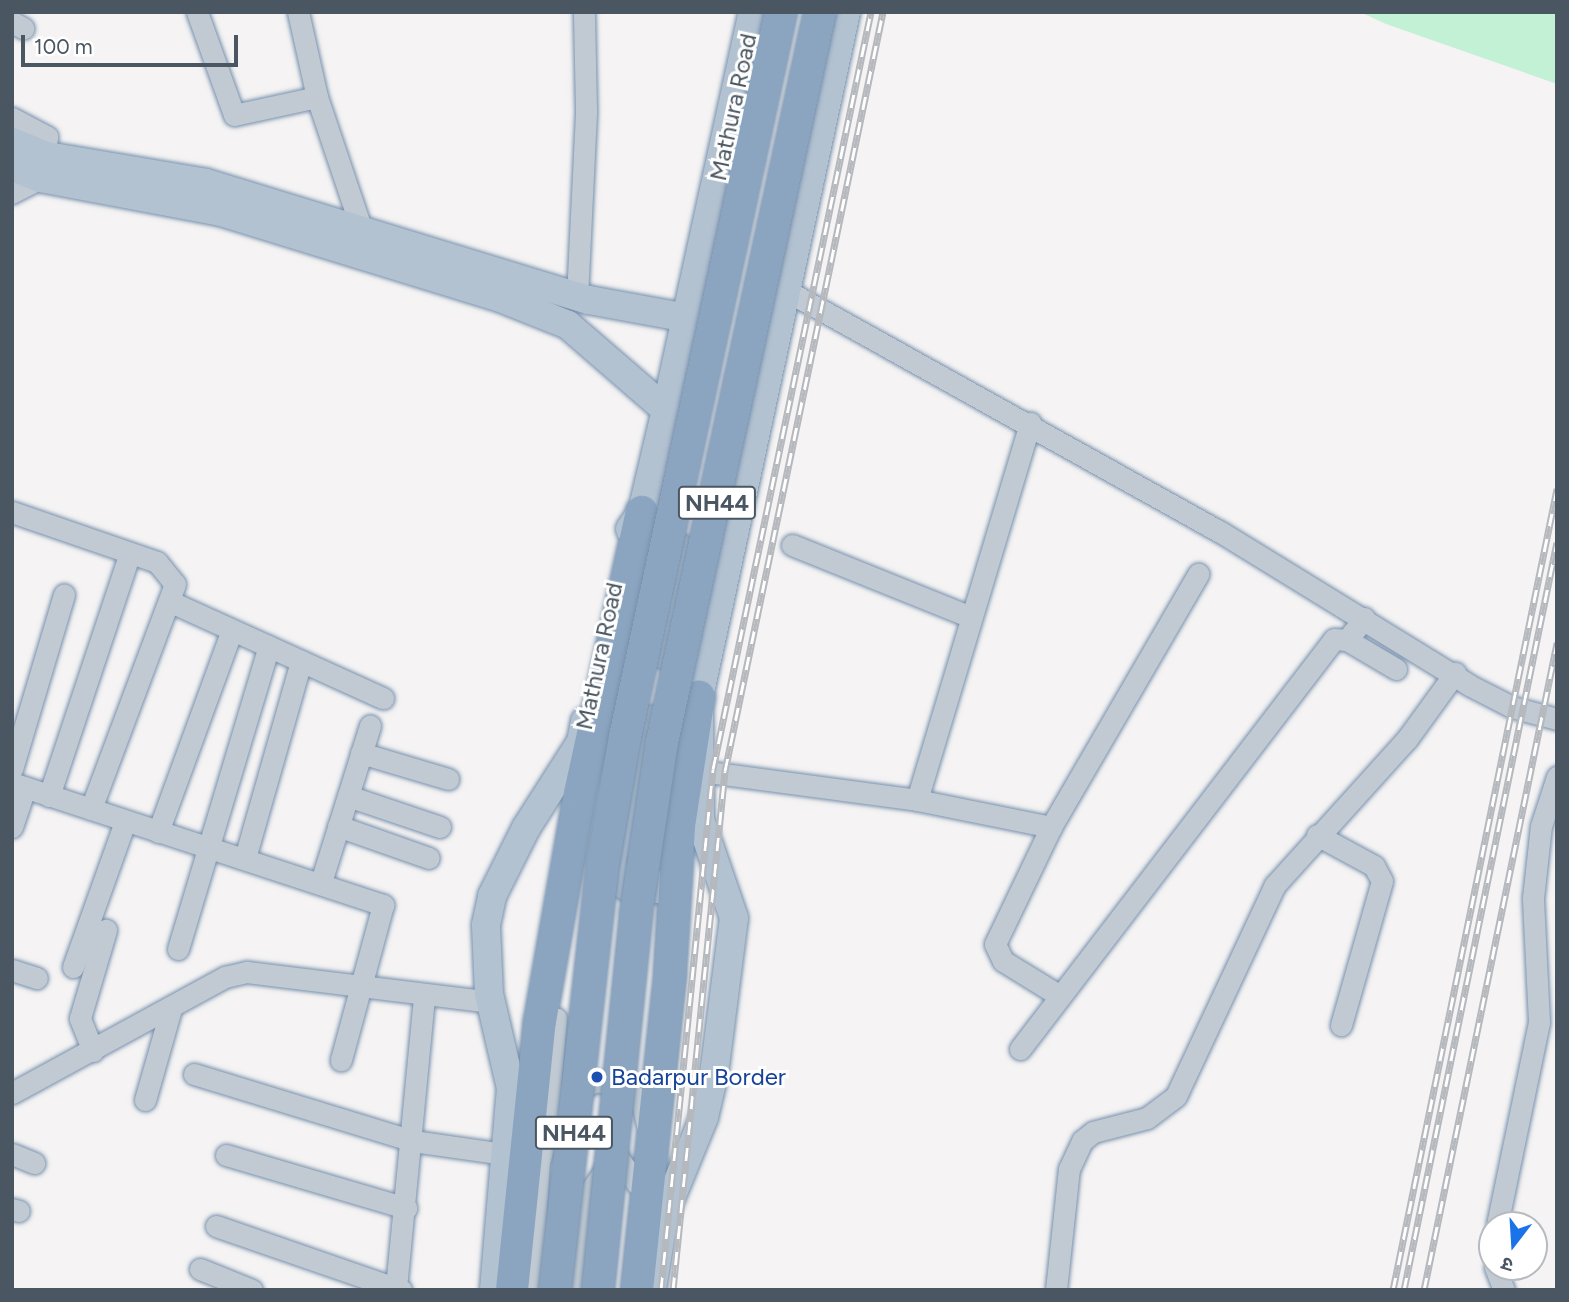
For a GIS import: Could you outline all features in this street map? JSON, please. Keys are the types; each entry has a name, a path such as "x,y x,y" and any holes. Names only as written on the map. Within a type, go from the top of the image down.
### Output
{"highway":[{"name":"Mathura Road","path":"555,1290 603,864 625,737 782,12"},
{"name":"NH44","path":"598,1290 636,913 662,742 820,12"},
{"path":"512,1290 530,1099 572,862 580,793 639,523"},
{"path":"636,1290 670,974 675,877 699,696"}],"main road":[{"name":"Mathura Road","path":"494,1290 510,1088 491,1002 486,925 492,895 526,828 581,742 625,535 639,523 666,410 753,12"},
{"path":"652,1290 664,1215 704,1117 714,1074 734,918 700,818 699,696 791,279 846,12"},
{"path":"12,142 44,167 221,212 498,297 568,325 666,410"},
{"path":"12,167 44,167 206,183 577,297 687,318"},
{"path":"700,258 720,242 741,237 762,240 791,279"},
{"path":"639,523 682,548 732,545"},
{"path":"675,877 658,889 633,890 615,880 612,860 643,762 682,548"}],"street":[{"path":"197,12 234,116 317,97"},
{"path":"298,12 317,97 362,231"},
{"path":"577,297 586,110 584,12"},
{"path":"12,118 47,137 44,167 12,193"},
{"path":"791,279 1030,423 1512,706 1557,719"},
{"path":"917,800 969,616 1030,423"},
{"path":"12,512 130,552 167,569 175,584 171,602 91,809"},
{"path":"792,545 969,616"},
{"path":"49,796 130,552"},
{"path":"1060,996 995,951 1051,827 1198,574"},
{"path":"12,769 64,596"},
{"path":"171,602 383,698"},
{"path":"1348,640 1364,618"},
{"path":"158,832 232,630"},
{"path":"1020,1049 1334,639 1348,640 1396,669"},
{"path":"178,949 269,646"},
{"path":"245,858 300,661"},
{"path":"1056,1290 1069,1169 1082,1141 1093,1132 1146,1118 1176,1096 1208,1037 1259,914 1275,885 1317,835 1408,739 1455,673"},
{"path":"321,882 370,726"},
{"path":"361,753 448,779"},
{"path":"701,771 917,800 1051,827"},
{"path":"1501,1211 1547,1039 1533,898 1548,845 1557,776"},
{"path":"12,827 18,786 321,882 383,905 341,1060"},
{"path":"348,796 440,827"},
{"path":"73,967 125,822"},
{"path":"338,826 429,858"},
{"path":"1317,835 1374,866 1382,881 1341,1025"},
{"path":"531,1290 572,862"},
{"path":"93,1051 80,1018 106,930"},
{"path":"12,970 37,978"},
{"path":"12,1093 171,1009 225,977 247,972 424,996 491,1002"},
{"path":"216,1226 364,1285 399,1289 424,996"},
{"path":"145,1100 171,1009"},
{"path":"194,1074 413,1141 503,1154"},
{"path":"546,1131 560,1096 597,1081 628,1090 642,1103 648,1129 637,1184 623,1290"},
{"path":"581,1290 590,1191 616,1155 621,1105 597,1081"},
{"path":"12,1154 34,1163"},
{"path":"226,1154 405,1208"},
{"path":"616,1155 637,1184"},
{"path":"200,1269 252,1290"}],"green space":[{"path":"1360,12 1557,12 1557,84 1386,24"}],"railway":[{"path":"661,1290 713,769 871,12"},
{"path":"673,1290 725,771 883,12"},
{"path":"1393,1290 1557,489"},
{"path":"1404,1290 1557,542"},
{"path":"1424,1290 1557,643"}],"place":[{"name":"Badarpur Border","path":"597,1077"}]}
